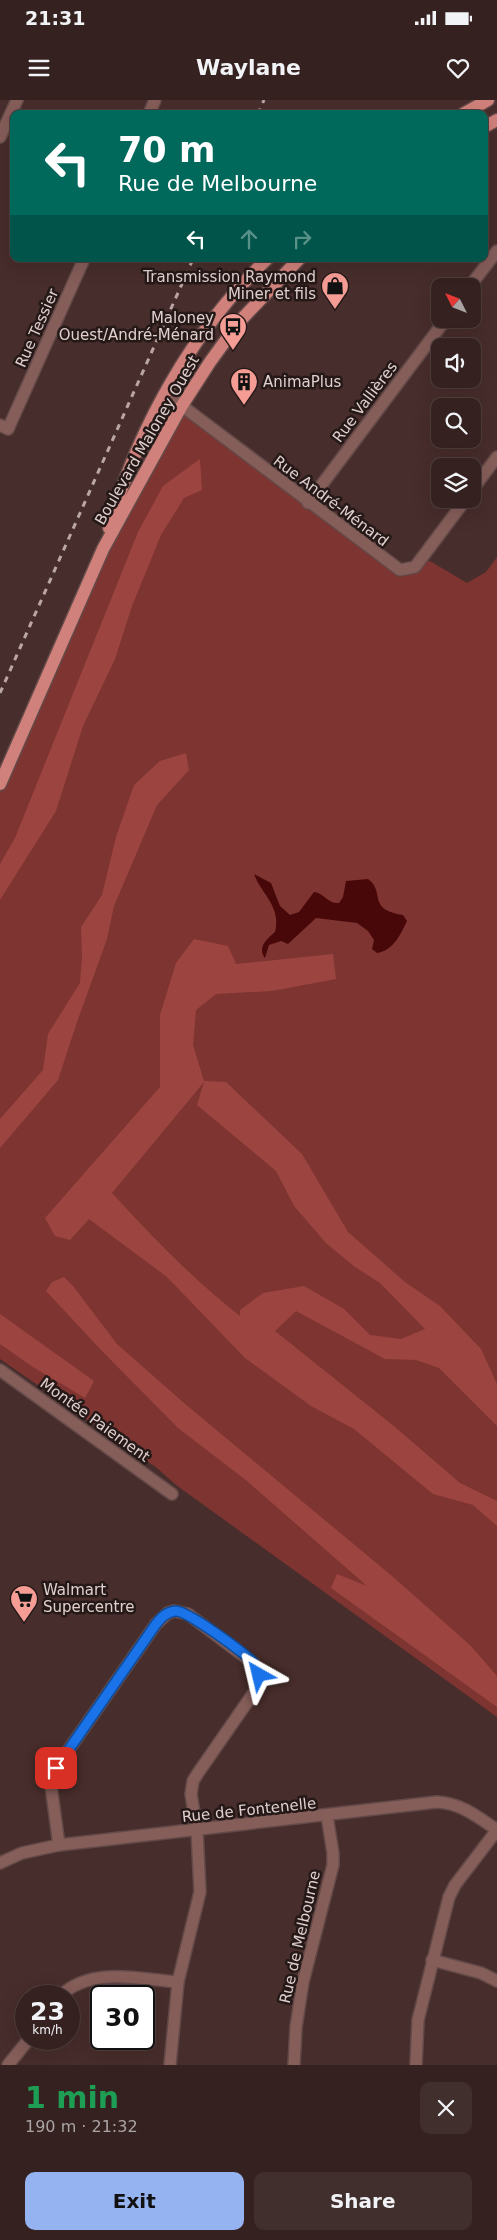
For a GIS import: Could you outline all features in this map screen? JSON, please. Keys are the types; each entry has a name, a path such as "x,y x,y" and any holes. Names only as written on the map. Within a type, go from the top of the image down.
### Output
{"main road":[{"path":"470,110 488,100"},
{"name":"Boulevard Maloney Ouest","path":"103,549 119,495 140,443 165,394 209,327 235,293 264,262"},
{"name":"Boulevard Maloney Ouest","path":"0,784 103,549 181,407 234,329 275,282 296,262"}],"street":[{"path":"0,137 3,123 10,112"},
{"path":"476,278 497,250"},
{"name":"Rue Tessier","path":"0,425 8,429 83,262"},
{"name":"Rue Vallières","path":"308,503 439,328"},
{"name":"Rue André-Ménard","path":"165,394 394,568 405,571 415,567 459,508"},
{"path":"481,478 497,458"},
{"name":"Montée Paiement","path":"0,1370 172,1494"},
{"path":"59,1845 51,1786 56,1768 156,1624 163,1617 174,1611 188,1614 248,1658 257,1668 259,1682 253,1695 193,1781 191,1794 197,1831 200,1892 178,1982 170,2065"},
{"name":"Rue de Fontenelle","path":"0,1863 22,1853 59,1845 446,1802 463,1808 497,1830"},
{"name":"Rue de Melbourne","path":"294,2065 296,2027 303,1982 332,1865 333,1854 327,1816"},
{"path":"416,2065 418,2020 432,1960 452,1891 497,1830"},
{"path":"432,1960 482,1973 497,1981"},
{"path":"75,1985 95,1977 178,1982"},
{"path":"8,2065 20,2050"}],"shaded area":[{"path":"181,407 394,568 430,561 467,583 486,572 497,557 497,1717 176,1485 157,1468 0,1359 0,784 103,549"},
{"path":"200,459 202,490 184,498 161,535 132,606 115,659 83,726 56,811 0,900 0,864 15,838 138,532 163,486"},
{"path":"186,753 189,770 157,805 114,906 107,939 58,1080 0,1148 0,1119 43,1070 48,1034 80,983 82,956 81,927 102,895 116,837 134,785 160,761"},
{"path":"254,874 271,883 280,906 290,915 299,912 314,892 321,894 332,902 339,903 343,897 346,881 368,879 376,889 378,900 384,909 403,915 407,921 392,945 383,952 377,953 372,949 374,940 368,931 357,923 316,918 288,944 281,941 269,945 265,958 262,950 266,940 275,932 276,915"},
{"path":"194,939 228,946 236,964 333,954 336,979 272,991 216,994 196,1010 193,1045 204,1081 226,1082 302,1154 348,1232 405,1282 440,1306 481,1349 497,1384 497,1426 439,1368 416,1360 385,1359 296,1311 275,1331 395,1427 460,1483 497,1501 497,1526 473,1505 433,1494 354,1429 311,1406 245,1358 167,1277 89,1219 70,1240 55,1236 45,1218 160,1087 160,1015 176,963","holes":["204,1082 197,1105 276,1171 294,1206 326,1243 355,1267 380,1283 425,1329 401,1339 370,1335 344,1309 304,1286 263,1293 240,1310 240,1316 173,1257 112,1193"]},
{"path":"64,1277 117,1344 184,1403 392,1576 471,1646 497,1676 497,1707 331,1588 337,1574 367,1586 247,1481 178,1428 101,1350 46,1291 52,1282"},
{"path":"0,1314 94,1381 85,1398 33,1367 0,1344"}],"railway":[{"path":"260,110 264,100"},
{"path":"0,693 192,262"}],"place":[{"name":"Transmission Raymond Miner et fils","path":"335,310"},
{"name":"Maloney Ouest/André-Ménard","path":"233,351"},
{"name":"AnimaPlus","path":"244,406"},
{"name":"Walmart Supercentre","path":"24,1623"}],"route":[{"path":"56,1768 156,1624 168,1613 174,1611 188,1614 248,1658 257,1668 259,1675"}]}
